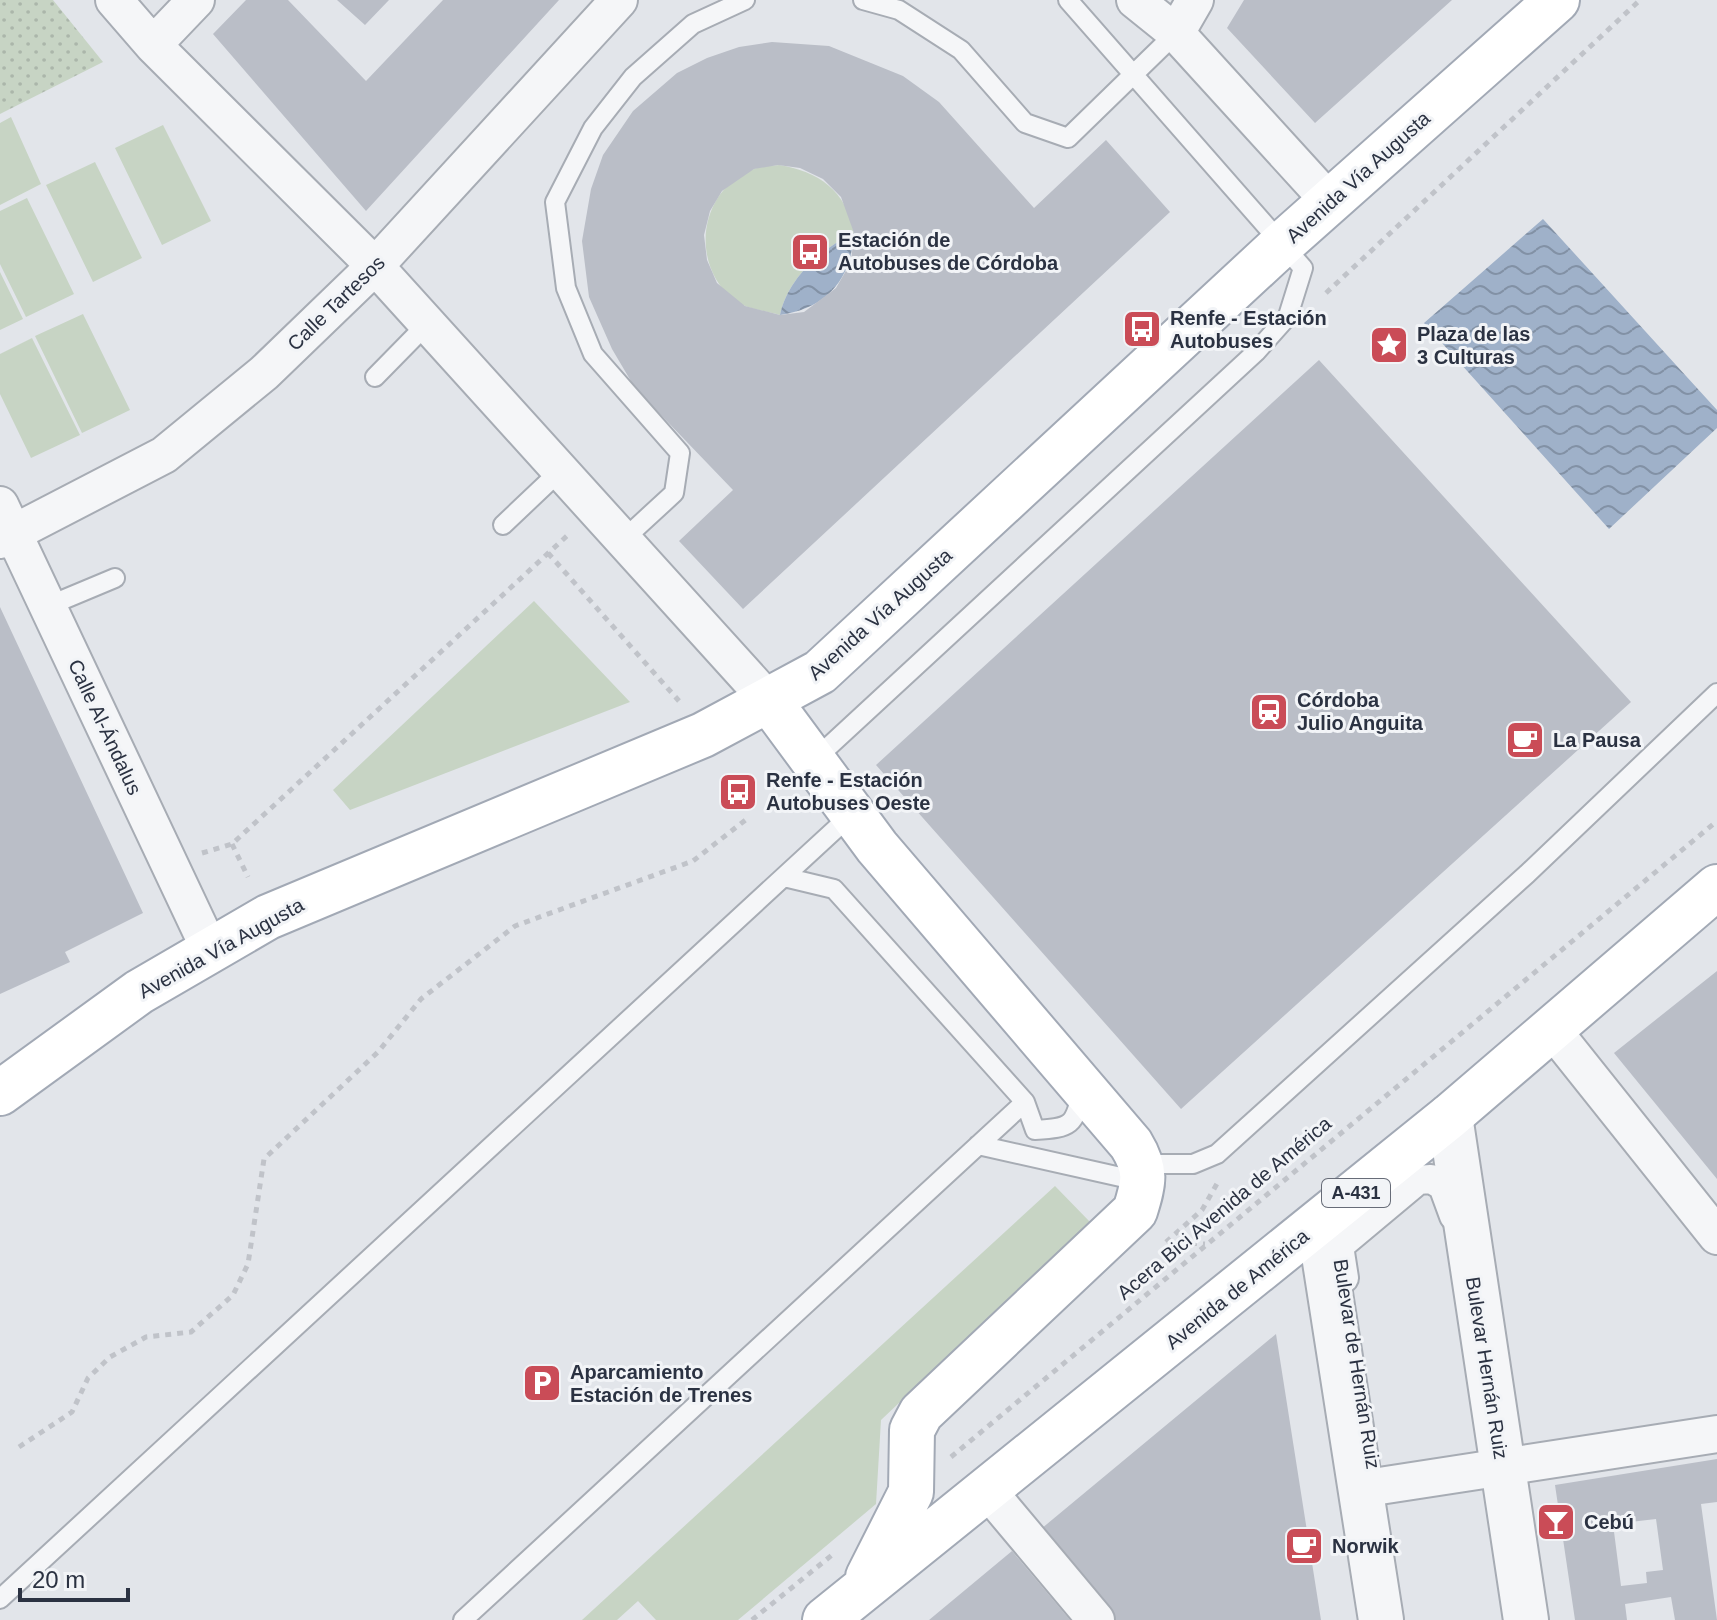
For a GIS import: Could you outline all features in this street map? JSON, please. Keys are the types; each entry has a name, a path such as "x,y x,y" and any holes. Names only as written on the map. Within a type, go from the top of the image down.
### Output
{"main road":[{"name":"Avenida Vía Augusta","path":"0,1093 139,992 268,917 703,735 770,702 820,672 1281,245 1557,0"},
{"path":"770,702 877,847 1131,1144 1144,1173"},
{"name":"Avenida de América","path":"825,1620 1450,1116 1717,887"},
{"name":"Avenida de América","path":"861,1591 911,1492 912,1430 921,1413 1135,1211 1144,1173"}],"street":[{"path":"114,0 153,45 375,266 770,702"},
{"path":"153,45 196,0"},
{"name":"Calle Tartesos","path":"5,526 164,455 264,373 375,266 619,0"},
{"path":"1135,0 1176,33 1330,202"},
{"path":"1176,33 1195,0"},
{"name":"Calle Al-Ándalus","path":"5,526 48,606 210,950"},
{"path":"1551,1028 1717,1236"},
{"name":"Bulevar Hernán Ruiz","path":"1450,1116 1498,1467 1526,1620"},
{"name":"Bulevar de Hernán Ruiz","path":"1396,1620 1368,1488 1339,1246 1418,1180 1431,1179 1443,1186 1452,1204 1498,1467 1517,1620"},
{"path":"1319,1223 1368,1488 1381,1620"},
{"path":"1368,1488 1717,1434"},
{"path":"988,1491 1096,1620"}],"lane":[{"path":"623,540 674,493 680,453 593,354 566,288 555,202 593,128 633,77 693,24 745,0"},
{"path":"863,0 899,10 961,50 1025,123 1068,138 1176,33"},
{"path":"814,760 1256,352 1288,316 1303,268 1068,0"},
{"path":"375,377 428,323"},
{"path":"503,525 561,470"},
{"path":"48,606 115,578"},
{"path":"978,1145 1144,1173 1193,1164 1217,1154 1527,874 1717,693"},
{"path":"0,1599 853,813"},
{"path":"784,877 834,889 1025,1102 1035,1130 1063,1129 1077,1117 1083,1088"},
{"path":"463,1620 1025,1102"}],"path":[{"path":"169,863 232,844 597,509"},
{"path":"548,553 680,702"},
{"path":"19,1447 72,1412 88,1378 110,1357 146,1337 191,1332 233,1295 248,1264 264,1159 378,1052 421,999 515,926 693,861 748,818"},
{"name":"Acera Bici Avenida de América","path":"911,1492 1717,821"},
{"path":"232,844 248,877"},
{"path":"1202,1210 1166,1242 1206,1244"},
{"path":"752,1620 838,1551"}],"green space":[{"path":"0,0 53,0 103,62 0,114"},
{"path":"11,117 41,184 0,205 0,123"},
{"path":"163,125 211,221 162,245 115,148"},
{"path":"95,162 142,258 93,282 46,185"},
{"path":"779,165 806,172 828,186 845,206 854,233 818,256 798,277 780,315 750,308 734,300 720,285 710,267 706,248 706,228 721,193 736,179 754,169"},
{"path":"27,198 74,294 26,317 0,264 0,211"},
{"path":"0,272 23,319 0,330"},
{"path":"83,314 130,410 82,433 35,336"},
{"path":"32,338 80,435 31,458 0,394 0,354"},
{"path":"534,601 630,702 350,810 333,790"},
{"path":"1055,1186 1090,1222 881,1420 876,1504 738,1620 656,1620 638,1601 617,1620 582,1620"}],"water":[{"path":"1543,219 1717,410 1717,428 1609,529 1424,323"},
{"path":"854,233 848,265 834,289 811,306 780,315 798,277 818,256"}],"building":[{"path":"246,0 288,0 366,81 443,0 559,0 366,211 213,34"},
{"path":"337,0 389,0 365,25"},
{"path":"1244,0 1452,0 1315,123 1227,28"},
{"path":"772,42 829,46 903,76 939,102 1034,208 1106,140 1170,212 743,609 679,541 733,490 635,388 612,349 589,297 582,241 591,189 603,155 633,111 677,73 739,47","holes":["778,165 800,168 823,179 841,197 854,233 851,262 836,288 804,312 780,315 745,306 717,283 707,260 704,235 710,211 722,191 754,169"]},
{"path":"1319,360 1631,702 1181,1109 876,765"},
{"path":"0,607 143,913 65,952 70,962 0,994"},
{"path":"1717,971 1717,1179 1614,1053"},
{"path":"1276,1334 1321,1620 1116,1620 1041,1529"},
{"path":"1717,1459 1717,1502 1701,1504 1717,1620 1675,1620 1671,1597 1625,1604 1627,1620 1575,1620 1555,1485","holes":["1656,1519 1663,1570 1646,1572 1647,1583 1621,1586 1613,1524"]},
{"path":"1012,1551 1070,1620 929,1620"}],"place":[{"name":"Estación de Autobuses de Córdoba","path":"810,252"},
{"name":"Renfe - Estación Autobuses","path":"1142,329"},
{"name":"Plaza de las 3 Culturas","path":"1389,345"},
{"name":"Córdoba Julio Anguita","path":"1269,712"},
{"name":"La Pausa","path":"1525,740"},
{"name":"Renfe - Estación Autobuses Oeste","path":"738,792"},
{"name":"Aparcamiento Estación de Trenes","path":"542,1383"},
{"name":"Cebú","path":"1556,1522"},
{"name":"Norwik","path":"1304,1546"}]}
